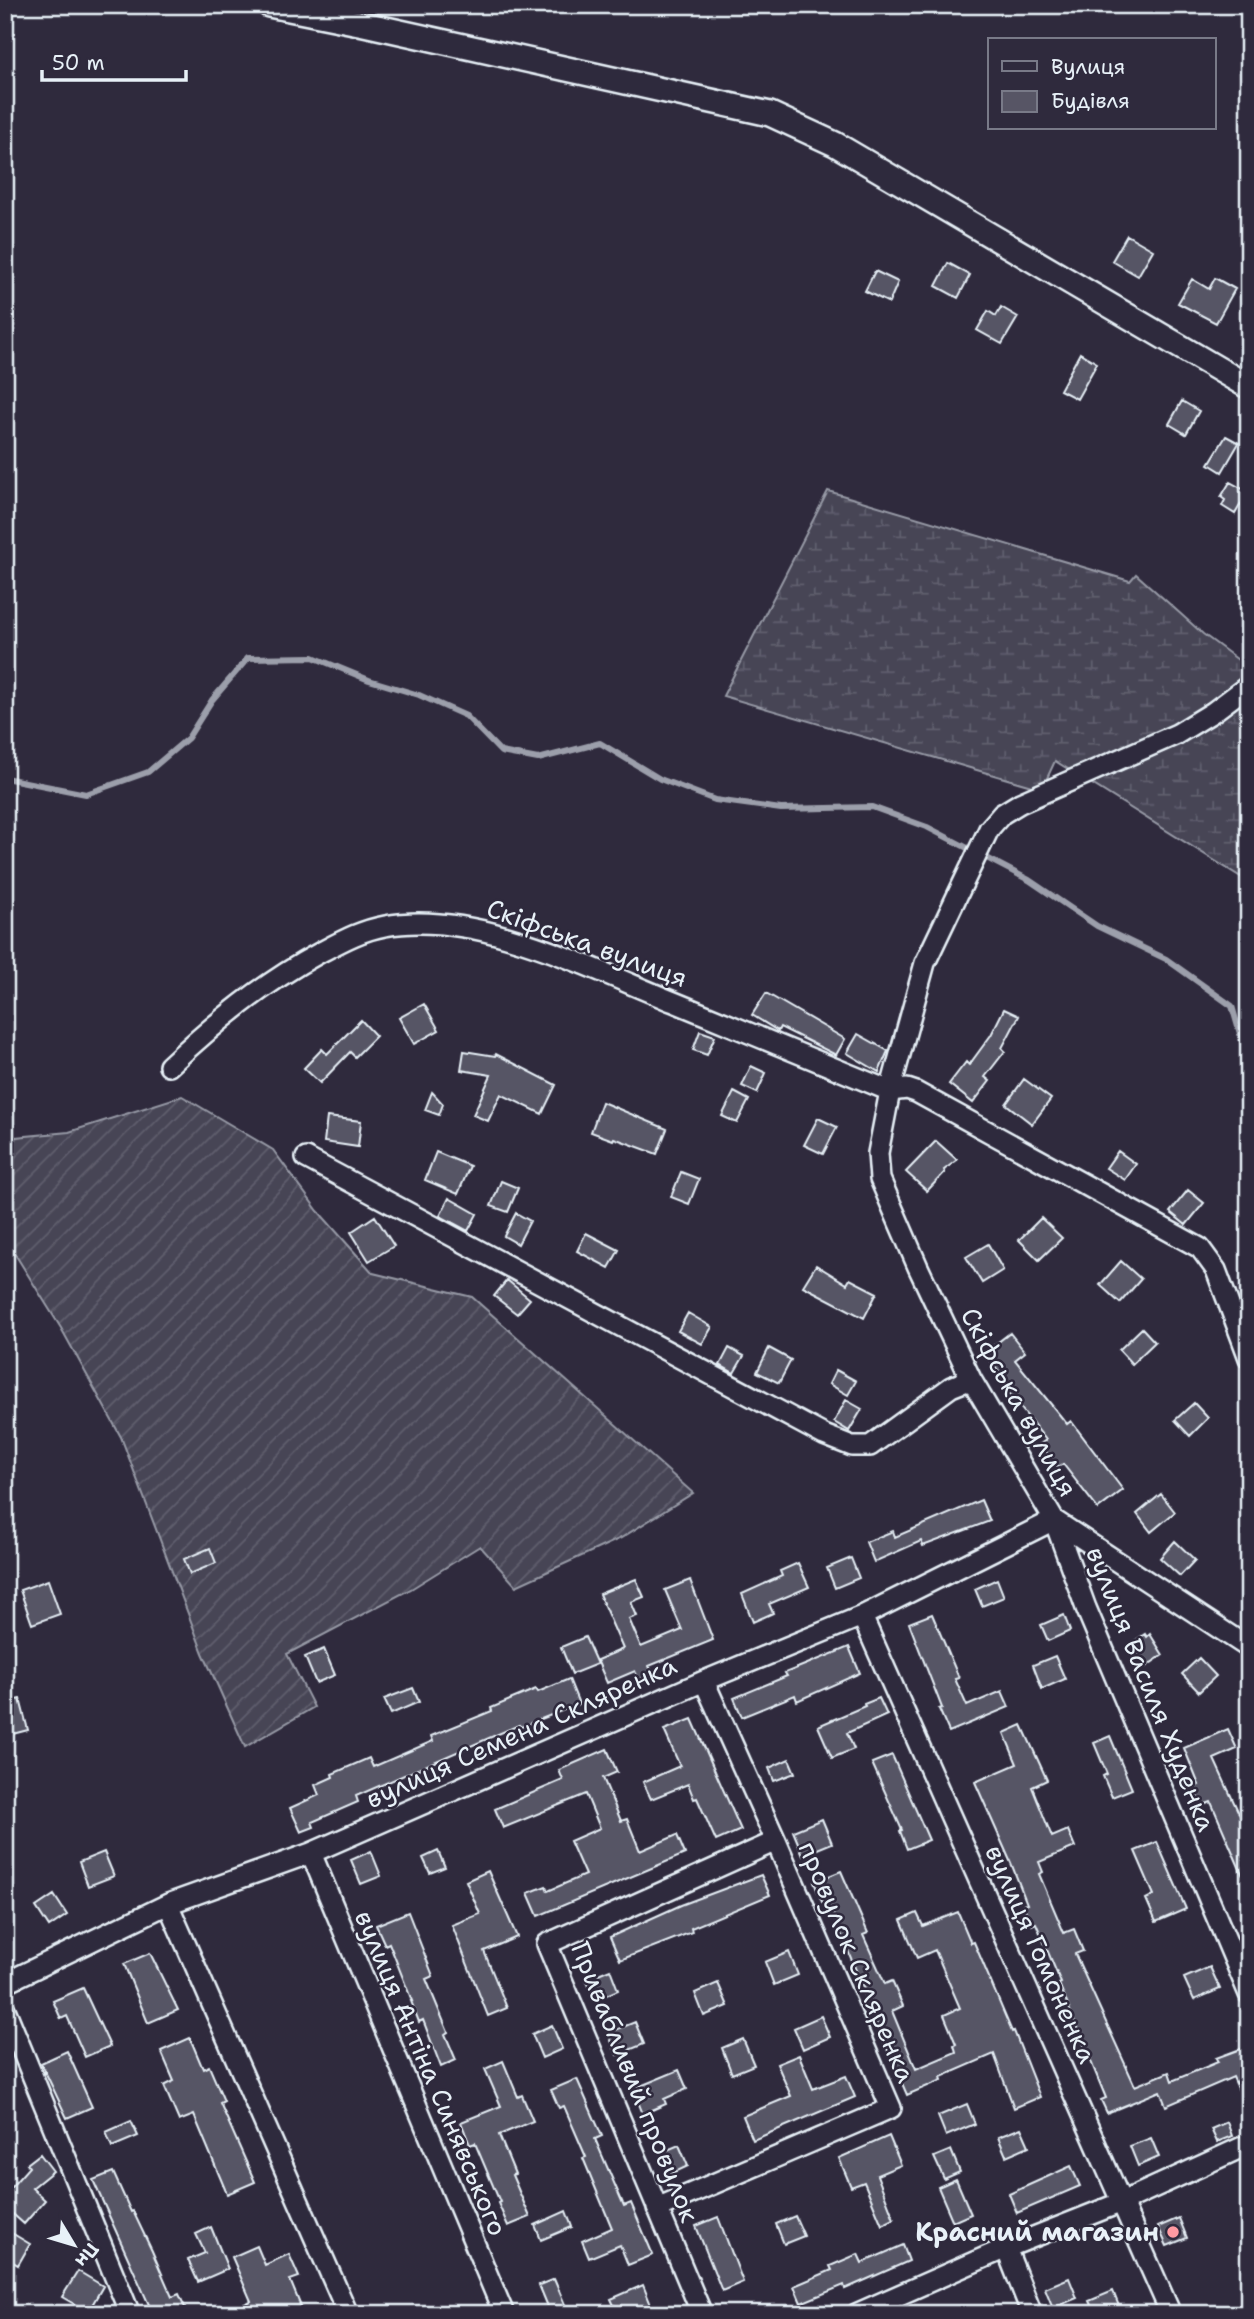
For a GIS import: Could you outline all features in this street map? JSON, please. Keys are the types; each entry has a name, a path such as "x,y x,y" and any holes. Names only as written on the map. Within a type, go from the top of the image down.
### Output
{"street":[{"path":"268,5 770,114 835,144 1249,387"},
{"name":"Скіфська вулиця","path":"1249,685 1177,734 1020,803 1002,814 989,829 925,963 890,1091 878,1153 880,1178 971,1379 1054,1520 1249,1648"},
{"name":"Скіфська вулиця","path":"169,1066 217,1021 286,971 350,937 384,926 423,922 489,932 564,957 890,1091 907,1089 928,1097 1200,1248 1216,1270 1249,1358"},
{"path":"306,1158 824,1435 852,1446 870,1446 951,1387 971,1379"},
{"name":"вулиця Семена Скляренка","path":"5,1983 168,1904 311,1853 705,1681 862,1616 1054,1520"},
{"name":"вулиця Василя Худенка","path":"1054,1520 1086,1608 1249,1994"},
{"name":"вулиця Гомоненка","path":"862,1616 1171,2314"},
{"name":"провулок Скляренка","path":"657,2208 891,2108 705,1681"},
{"name":"Привабливий провулок","path":"702,2314 547,1944 776,1841"},
{"name":"вулиця Антіна Синявського","path":"311,1853 504,2314"},
{"path":"168,1904 348,2314"},
{"path":"5,2009 130,2314"},
{"path":"858,2313 1006,2248 1122,2202 1249,2144"},
{"path":"1006,2248 1032,2314"}],"green space":[{"path":"828,491 1130,581 1136,574 1203,634 1249,668 1249,863 1241,877 1055,761 1042,789 723,696"},
{"path":"182,1096 273,1150 318,1211 373,1273 472,1297 693,1493 621,1538 516,1586 480,1546 411,1589 287,1654 314,1707 245,1747 203,1653 121,1437 61,1328 5,1238 5,1138 69,1132"}],"building":[{"path":"1127,235 1153,250 1138,276 1112,261"},
{"path":"948,263 970,275 958,298 936,286"},
{"path":"875,271 898,282 889,303 865,291"},
{"path":"1215,278 1235,289 1216,323 1178,303 1192,279 1209,289"},
{"path":"1001,307 1018,317 1002,344 977,330 988,311 996,316"},
{"path":"1080,353 1097,363 1077,399 1060,390"},
{"path":"1182,401 1199,411 1186,434 1169,424"},
{"path":"1226,436 1239,443 1222,472 1209,464"},
{"path":"1230,482 1248,492 1235,514 1222,506 1225,500 1221,497"},
{"path":"766,993 845,1039 836,1055 780,1027 778,1031 752,1015"},
{"path":"424,1004 439,1030 414,1044 399,1018"},
{"path":"1004,1009 1019,1016 1002,1048 1005,1051 985,1077 990,1081 973,1103 949,1084 966,1062 969,1065 991,1035"},
{"path":"361,1020 376,1036 355,1057 350,1052 320,1083 304,1068 322,1049 327,1054"},
{"path":"700,1031 715,1036 707,1055 693,1050"},
{"path":"858,1034 888,1051 879,1072 847,1053"},
{"path":"464,1051 496,1054 556,1085 542,1114 501,1094 488,1121 473,1115 491,1075 461,1070"},
{"path":"751,1066 766,1073 757,1093 742,1086"},
{"path":"1024,1079 1051,1099 1032,1124 1006,1104"},
{"path":"432,1092 443,1104 439,1115 425,1110"},
{"path":"734,1092 749,1100 737,1123 722,1116"},
{"path":"602,1102 667,1129 657,1154 591,1132"},
{"path":"327,1117 361,1121 358,1147 324,1142"},
{"path":"818,1118 837,1127 823,1154 804,1145"},
{"path":"936,1141 957,1160 944,1170 927,1191 906,1172"},
{"path":"1118,1151 1136,1164 1125,1180 1106,1168"},
{"path":"436,1152 470,1166 458,1194 425,1180"},
{"path":"681,1172 699,1179 689,1204 671,1197"},
{"path":"501,1181 518,1188 508,1212 491,1206"},
{"path":"1188,1190 1204,1203 1186,1225 1170,1212"},
{"path":"449,1198 477,1214 468,1231 440,1216"},
{"path":"516,1213 530,1221 518,1244 504,1236"},
{"path":"375,1216 394,1246 369,1261 351,1232"},
{"path":"1041,1218 1062,1238 1039,1260 1019,1240"},
{"path":"586,1233 619,1250 609,1268 577,1251"},
{"path":"988,1244 1003,1270 982,1283 966,1257"},
{"path":"1121,1261 1141,1279 1120,1303 1100,1285"},
{"path":"816,1265 847,1284 850,1279 877,1293 864,1318 803,1286"},
{"path":"507,1280 530,1299 517,1314 494,1296"},
{"path":"688,1313 712,1327 702,1344 678,1331"},
{"path":"1142,1328 1155,1342 1132,1364 1119,1350"},
{"path":"1010,1333 1025,1352 1015,1360 1067,1424 1071,1421 1123,1490 1098,1509 1063,1464 1058,1467 1040,1444 1046,1440 1008,1392 1012,1389 984,1353"},
{"path":"729,1348 744,1356 734,1373 720,1365"},
{"path":"769,1348 791,1360 779,1383 757,1372"},
{"path":"836,1370 856,1381 848,1395 829,1384"},
{"path":"846,1400 862,1409 849,1431 834,1422"},
{"path":"1194,1403 1208,1418 1190,1436 1175,1420"},
{"path":"1161,1494 1175,1512 1151,1532 1137,1514"},
{"path":"981,1500 990,1521 923,1546 921,1541 874,1562 866,1542 893,1531 895,1537"},
{"path":"1175,1541 1195,1560 1180,1576 1160,1558"},
{"path":"210,1548 216,1563 190,1574 184,1559"},
{"path":"851,1558 859,1578 835,1588 827,1568"},
{"path":"798,1563 809,1587 769,1604 773,1613 753,1622 742,1594 782,1576 780,1571"},
{"path":"636,1579 644,1597 631,1602 637,1616 629,1619 641,1647 682,1630 665,1590 690,1580 713,1640 649,1666 653,1674 639,1680 635,1671 607,1683 597,1660 623,1649 599,1594"},
{"path":"997,1579 1004,1597 982,1606 975,1589"},
{"path":"48,1580 60,1614 32,1624 20,1590"},
{"path":"932,1614 959,1678 955,1679 967,1706 1002,1691 1009,1707 949,1732 909,1623"},
{"path":"1064,1615 1070,1631 1048,1641 1041,1625"},
{"path":"1145,1634 1147,1637 1150,1634 1163,1655 1145,1667 1130,1644"},
{"path":"585,1637 597,1664 572,1674 561,1647"},
{"path":"849,1647 860,1673 797,1701 795,1695 742,1717 734,1698 787,1676 785,1673"},
{"path":"324,1649 335,1675 316,1683 305,1657"},
{"path":"1055,1656 1065,1679 1042,1689 1033,1665"},
{"path":"1199,1658 1216,1676 1199,1692 1182,1674"},
{"path":"569,1679 579,1704 521,1727 519,1725 356,1796 358,1802 312,1822 314,1827 301,1832 290,1808 319,1795 315,1785 333,1777 332,1774 369,1758 373,1767 433,1741 431,1736 492,1711 491,1708 536,1689 538,1692"},
{"path":"413,1688 419,1702 391,1714 384,1699"},
{"path":"879,1698 887,1715 847,1733 854,1749 832,1758 818,1726"},
{"path":"20,1699 28,1730 5,1736 5,1703"},
{"path":"692,1719 741,1830 716,1841 688,1784 651,1799 643,1782 680,1766 664,1730"},
{"path":"1022,1725 1047,1780 1032,1787 1052,1837 1068,1830 1075,1847 1039,1862 1043,1872 1039,1874 1064,1933 1074,1929 1083,1951 1075,1954 1135,2086 1169,2072 1172,2081 1218,2062 1216,2058 1243,2048 1249,2062 1249,2113 1233,2077 1166,2106 1160,2091 1107,2113 1101,2100 1106,2098 1059,1984 1061,1983 1036,1923 1032,1925 1023,1905 1027,1904 975,1782 1017,1764 1004,1733"},
{"path":"1228,1729 1237,1749 1214,1759 1249,1835 1249,1890 1211,1802 1201,1806 1193,1787 1199,1785 1184,1748"},
{"path":"1110,1736 1132,1789 1112,1797 1103,1776 1107,1774 1094,1743"},
{"path":"607,1749 617,1772 603,1778 621,1821 627,1819 640,1851 677,1835 685,1854 538,1916 528,1893 546,1886 548,1891 585,1875 570,1841 600,1828 586,1794 503,1828 495,1809 563,1780 559,1770"},
{"path":"892,1755 929,1840 907,1849 900,1831 902,1830 872,1763"},
{"path":"789,1759 795,1773 774,1781 769,1768"},
{"path":"822,1819 832,1843 803,1855 793,1831"},
{"path":"1157,1842 1186,1909 1156,1922 1146,1899 1154,1895 1135,1851"},
{"path":"371,1851 381,1876 361,1884 351,1860"},
{"path":"438,1851 445,1867 430,1873 423,1858"},
{"path":"104,1852 114,1876 88,1886 79,1862"},
{"path":"488,1871 517,1937 484,1951 507,2008 488,2016 452,1925 480,1914 466,1881"},
{"path":"841,1871 868,1933 863,1935 885,1984 892,1981 903,2006 892,2011 916,2069 956,2052 956,2044 944,2015 960,2008 935,1950 917,1958 901,1920 917,1913 923,1926 958,1912 971,1943 974,1942 1012,2032 1014,2031 1040,2097 1014,2108 994,2054 907,2095 827,1900 822,1902 814,1882"},
{"path":"761,1875 770,1895 691,1928 692,1932 620,1960 610,1937 681,1905"},
{"path":"54,1895 67,1915 49,1927 36,1907"},
{"path":"408,1912 433,1976 426,1979 448,2032 445,2034 456,2060 441,2067 423,2020 419,2022 389,1943 385,1945 376,1925"},
{"path":"789,1952 798,1975 774,1985 765,1962"},
{"path":"150,1953 178,2010 148,2023 124,1964"},
{"path":"1210,1967 1220,1989 1194,2000 1184,1978"},
{"path":"610,1969 618,1990 595,2000 586,1979"},
{"path":"718,1983 728,2006 704,2016 695,1993"},
{"path":"83,1988 110,2046 85,2057 67,2016 61,2019 53,2001"},
{"path":"821,2016 830,2037 803,2049 794,2028"},
{"path":"635,2022 644,2044 617,2055 608,2033"},
{"path":"552,2025 562,2049 542,2058 532,2034"},
{"path":"190,2038 203,2069 209,2066 224,2101 220,2103 255,2182 227,2194 194,2115 179,2121 164,2086 174,2081 161,2051"},
{"path":"743,2039 754,2065 732,2074 722,2048"},
{"path":"67,2051 92,2107 67,2118 41,2063"},
{"path":"799,2055 813,2089 846,2076 855,2097 753,2140 743,2116 791,2096 777,2064"},
{"path":"503,2061 518,2097 522,2095 533,2121 499,2135 530,2217 508,2226 475,2143 470,2145 461,2122 501,2106 485,2069"},
{"path":"679,2070 687,2089 664,2099 666,2104 643,2114 633,2089"},
{"path":"577,2079 602,2136 595,2139 624,2206 631,2203 653,2255 628,2265 620,2245 589,2258 582,2241 612,2228 564,2106 559,2108 551,2090"},
{"path":"967,2104 975,2124 946,2136 938,2116"},
{"path":"131,2121 138,2136 112,2147 106,2132"},
{"path":"1227,2122 1232,2136 1217,2142 1211,2129"},
{"path":"1021,2128 1029,2146 1006,2156 998,2137"},
{"path":"889,2136 901,2165 877,2175 894,2219 882,2225 864,2182 851,2187 839,2158"},
{"path":"1151,2138 1159,2157 1138,2166 1130,2146"},
{"path":"679,2145 688,2166 669,2175 660,2153"},
{"path":"951,2150 960,2172 944,2179 934,2157"},
{"path":"40,2154 53,2171 32,2188 45,2200 24,2224 5,2207 5,2194 29,2167 27,2164"},
{"path":"1071,2166 1080,2186 1017,2213 1009,2194"},
{"path":"113,2172 172,2297 179,2294 188,2314 142,2314 142,2311 150,2307 93,2180"},
{"path":"956,2179 971,2214 953,2222 938,2187"},
{"path":"566,2211 572,2227 541,2240 535,2225"},
{"path":"795,2216 804,2236 784,2244 776,2224"},
{"path":"718,2217 743,2282 722,2291 696,2226"},
{"name":"Красний магазин","path":"1179,2218 1187,2238 1167,2246 1158,2227"},
{"path":"211,2227 228,2269 198,2282 188,2260 205,2253 196,2234"},
{"path":"10,2232 30,2244 18,2265 5,2257 5,2241"},
{"path":"903,2245 909,2261 845,2289 844,2285 801,2303 794,2286 832,2270 830,2266 858,2254 862,2263"},
{"path":"257,2246 265,2265 289,2254 299,2277 290,2280 304,2314 224,2314 251,2301 232,2257"},
{"path":"78,2271 103,2286 88,2312 62,2297"},
{"path":"1069,2278 1077,2298 1053,2308 1045,2288"},
{"path":"554,2279 569,2314 551,2314 539,2285"},
{"path":"643,2285 651,2305 630,2314 618,2314 611,2299"},
{"path":"1113,2291 1122,2314 1095,2314 1089,2301"}],"waterway":[{"path":"5,778 86,794 148,772 188,738 212,700 248,658 313,657 369,680 419,695 466,716 501,752 538,759 600,743 660,779 715,800 781,809 872,807 927,827 1029,880 1097,926 1166,959 1232,1006 1249,1065"}],"place":[{"name":"Красний магазин","path":"1173,2232"}]}
